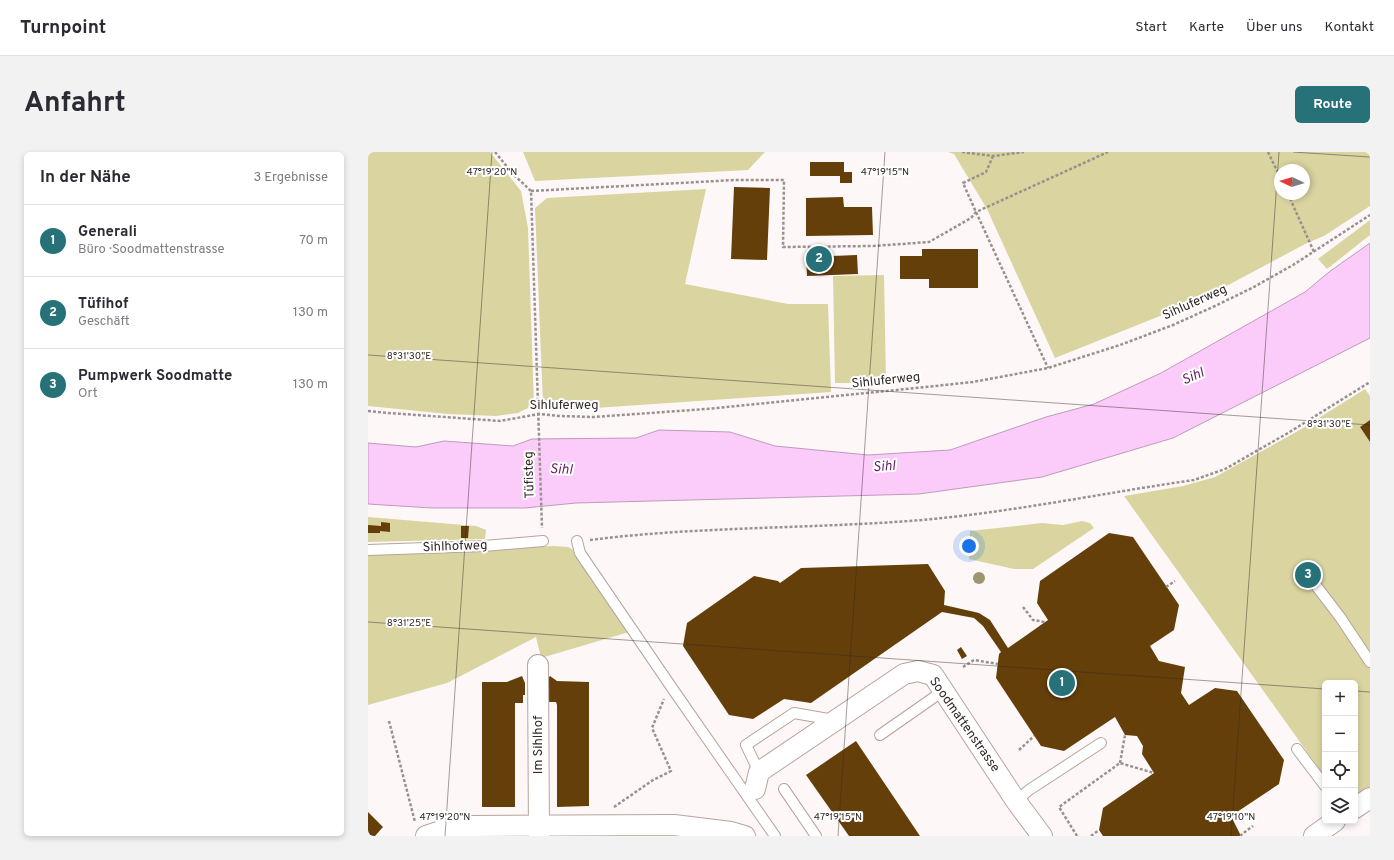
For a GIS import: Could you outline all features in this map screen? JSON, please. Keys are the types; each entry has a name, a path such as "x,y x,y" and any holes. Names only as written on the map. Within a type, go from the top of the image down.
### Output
{"street":[{"name":"Im Sihlhof","path":"538,665 539,831"},
{"name":"Soodmattenstrasse","path":"753,785 834,720 904,674 918,671 932,675 1042,836"},
{"path":"1358,806 1370,798"},
{"path":"1314,836 1332,824"},
{"path":"422,832 471,826 539,831 597,826 674,825 738,834"}],"lane":[{"name":"Sihlhofweg","path":"368,550 484,546 542,538"},
{"path":"577,541 580,553 672,688 753,785"},
{"path":"1314,583 1340,617 1370,662"},
{"path":"880,735 943,691"},
{"path":"775,836 753,785 746,745 794,713 834,720"},
{"path":"1016,800 1101,743"},
{"path":"1297,749 1322,782"},
{"path":"784,789 816,836"},
{"path":"700,836 738,834"}],"path":[{"path":"495,152 513,174 531,191 735,180 784,180 783,246 873,246 929,242 971,218 976,212 1108,152"},
{"path":"962,152 993,156 1024,152"},
{"path":"1268,152 1274,164"},
{"path":"993,156 986,172 963,183 1048,368"},
{"name":"Tüfisteg","path":"531,191 542,538"},
{"path":"1291,200 1314,252"},
{"name":"Sihluferweg","path":"368,411 500,420 539,414 594,417 706,409 972,382 1048,368 1120,345 1173,325 1252,288 1314,252 1370,215"},
{"path":"577,541 616,536 687,531 864,524 924,520 999,511 1194,480 1224,468 1282,437 1370,382"},
{"path":"1166,587 1175,580"},
{"path":"1023,607 1033,620 1045,622"},
{"path":"963,667 974,660 998,664"},
{"path":"597,826 602,814 653,780 671,771 652,728 665,695 672,688"},
{"path":"389,720 422,832"},
{"path":"1077,836 1058,807 1120,763 1125,735"},
{"path":"1019,750 1034,736"},
{"path":"1120,763 1154,773"},
{"path":"1242,836 1241,835 1253,826"},
{"path":"1091,836 1099,830"}],"shaded area":[{"path":"368,152 490,152 521,191 528,228 534,405 518,413 496,416 448,414 368,406"},
{"path":"523,152 765,152 748,170 535,181"},
{"path":"948,152 1370,152 1370,206 1324,236 1307,243 1200,300 1055,358 987,209 954,154"},
{"path":"706,189 685,284 788,304 828,304 831,392 551,411 543,404 535,208 547,198"},
{"path":"1370,220 1370,235 1327,269 1318,259"},
{"path":"884,275 886,383 835,383 833,276"},
{"path":"1365,389 1370,396 1370,420 1360,427 1370,442 1370,789 1359,797 1358,680 1322,680 1322,773 1124,496 1183,486 1215,477 1298,431"},
{"path":"368,517 476,526 486,530 485,539 368,542"},
{"path":"1082,521 1090,523 1094,528 1033,569 1014,569 969,559 970,531 1042,523 1063,525"},
{"path":"554,546 568,547 572,549 629,632 541,658 536,637 447,683 368,705 368,553"}],"water":[{"name":"Sihl","path":"1370,243 1370,338 1173,438 1042,477 919,494 576,503 525,508 432,508 368,504 368,443 416,447 444,441 513,446 532,439 636,438 659,430 730,432 775,446 868,455 950,450 1046,417 1094,404 1161,373 1305,292 1329,272"}],"building":[{"path":"810,162 844,162 844,172 852,172 852,183 840,183 840,176 810,176"},
{"path":"734,187 770,188 767,260 731,259"},
{"path":"843,197 844,207 872,207 873,235 806,236 806,198"},
{"path":"922,249 978,249 978,288 929,288 929,279 900,279 900,256 922,256"},
{"path":"857,255 858,274 807,276 806,257"},
{"path":"1370,420 1370,442 1360,427"},
{"path":"381,522 390,523 390,532 380,531 380,533 368,533 368,525 381,526"},
{"path":"461,526 469,526 468,538 461,538"},
{"path":"1109,533 1133,537 1179,605 1174,630 1150,646 1159,661 1185,667 1181,693 1189,705 1215,688 1237,691 1284,760 1279,784 1231,816 1241,836 1103,836 1099,830 1103,808 1154,773 1142,754 1143,746 1137,736 1125,735 1115,717 1064,751 1041,746 996,678 999,654 1001,652 983,626 974,618 942,612 811,703 784,699 753,719 729,715 683,646 687,623 754,576 778,581 780,583 801,568 928,564 945,591 944,605 979,613 990,620 1008,648 1048,620 1037,603 1040,581"},
{"path":"1308,564 1319,580 1308,587 1297,571"},
{"path":"961,647 967,656 962,659 957,650"},
{"path":"522,676 525,683 523,703 515,703 515,807 482,807 482,682 507,682"},
{"path":"550,676 557,681 589,682 589,806 557,807 557,705 556,702 549,702 549,694 546,694 546,681"},
{"path":"856,741 920,836 849,836 806,775"},
{"path":"368,812 383,827 375,836 368,836"}],"place":[{"name":"Tüfihof","path":"819,259"},
{"name":"Pumpwerk Soodmatte","path":"1308,575"},
{"name":"Generali","path":"1062,683"}]}
